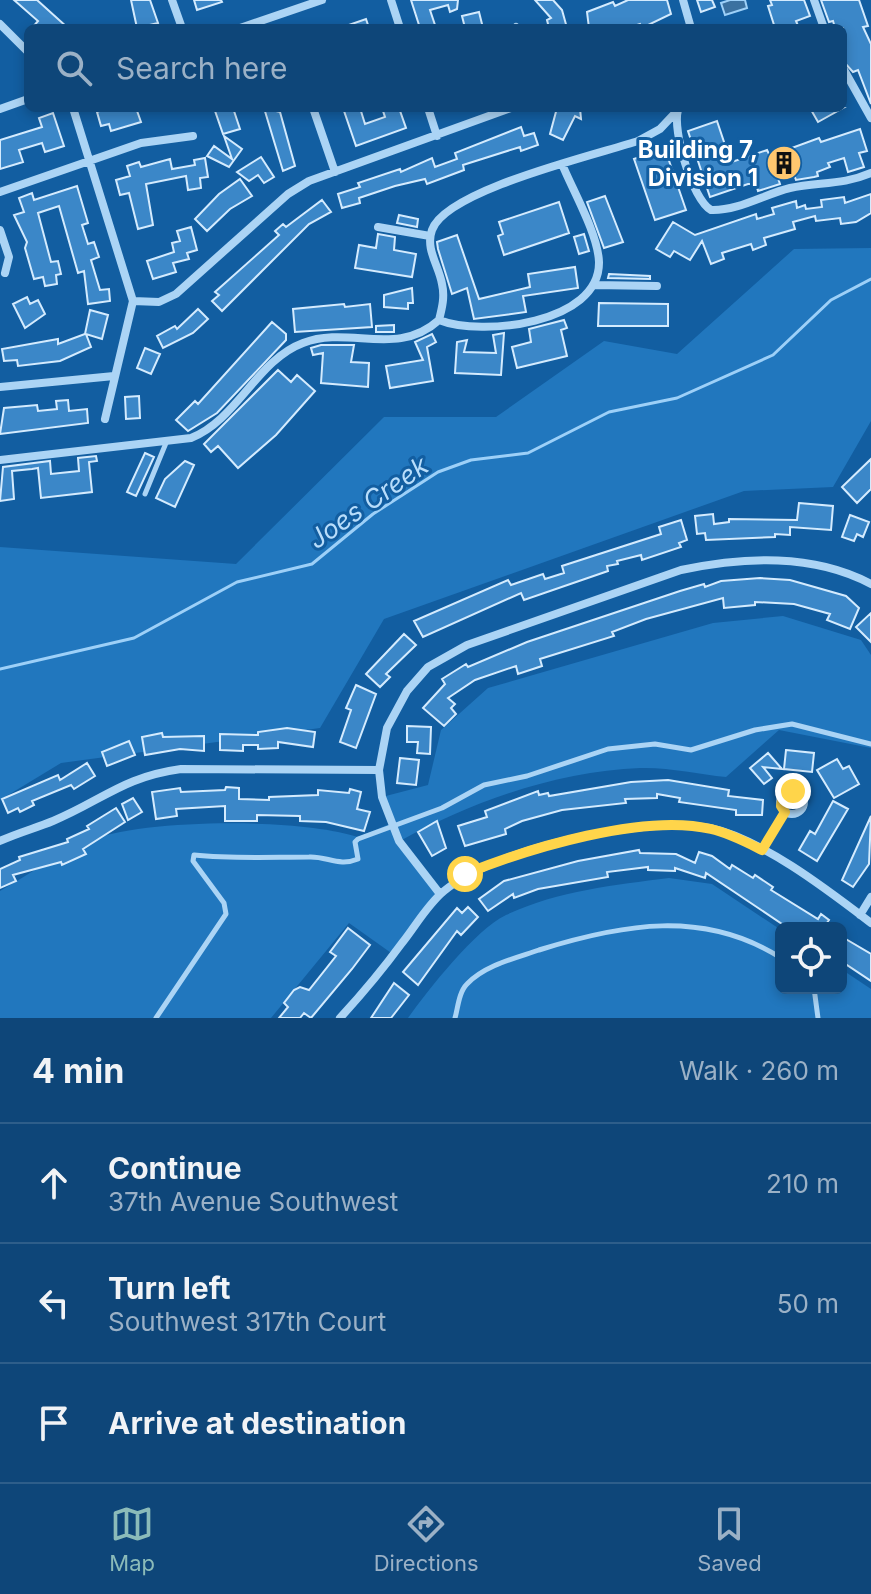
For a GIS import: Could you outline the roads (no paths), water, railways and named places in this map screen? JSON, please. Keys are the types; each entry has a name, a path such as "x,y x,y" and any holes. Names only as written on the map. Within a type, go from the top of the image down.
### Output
{"street":[{"path":"172,0 181,24"},
{"path":"252,24 322,0"},
{"path":"391,0 399,24"},
{"path":"683,0 689,24"},
{"path":"814,0 823,24"},
{"path":"0,24 24,48"},
{"path":"847,75 871,118"},
{"path":"0,109 24,100"},
{"path":"74,112 133,301 105,419"},
{"path":"314,112 335,172"},
{"path":"429,112 437,136"},
{"path":"133,301 168,300 288,194 309,181 500,112"},
{"path":"439,320 443,287 430,236 439,217 463,200 649,136 675,112"},
{"path":"678,112 681,146 699,198 711,210 730,208 790,188 842,183 871,173"},
{"path":"0,192 153,140 193,136"},
{"path":"0,460 191,438 207,429 281,356 297,345 325,337 398,340 420,334 439,320 484,328 521,323 574,305 594,285 598,255 562,164"},
{"path":"378,227 430,236"},
{"path":"0,230 9,257 5,273"},
{"path":"594,285 657,286"},
{"path":"0,387 114,376"},
{"path":"440,894 399,841 382,797 379,770 387,728 407,691 428,667 467,645 681,570 719,562 758,558 831,568 870,579"},
{"path":"0,841 53,821 128,781 154,773 181,769 379,770"},
{"path":"762,850 785,812"},
{"path":"340,1018 440,894 465,874 499,860 575,839 652,827 709,828 762,850 871,923"},
{"path":"860,915 871,897"}],"lane":[{"path":"145,494 166,443"},
{"path":"156,1018 226,914 224,903 193,861 194,855 219,859 310,856 345,863 358,859 355,842 358,839 442,808 484,785 527,776 594,752 629,746 666,744 691,750 755,730 792,724 871,744"},
{"path":"455,1018 463,989 479,975 511,960 593,933 669,923 694,925 748,940 775,955"},
{"path":"815,994 818,1018"}],"waterway":[{"name":"Joes Creek","path":"0,669 134,638 237,582 312,564 373,514 438,472 471,460 528,453 609,412 677,398 773,355 831,300 871,279"}],"place":[{"name":"Building 7, Division 1","path":"784,163"}]}
